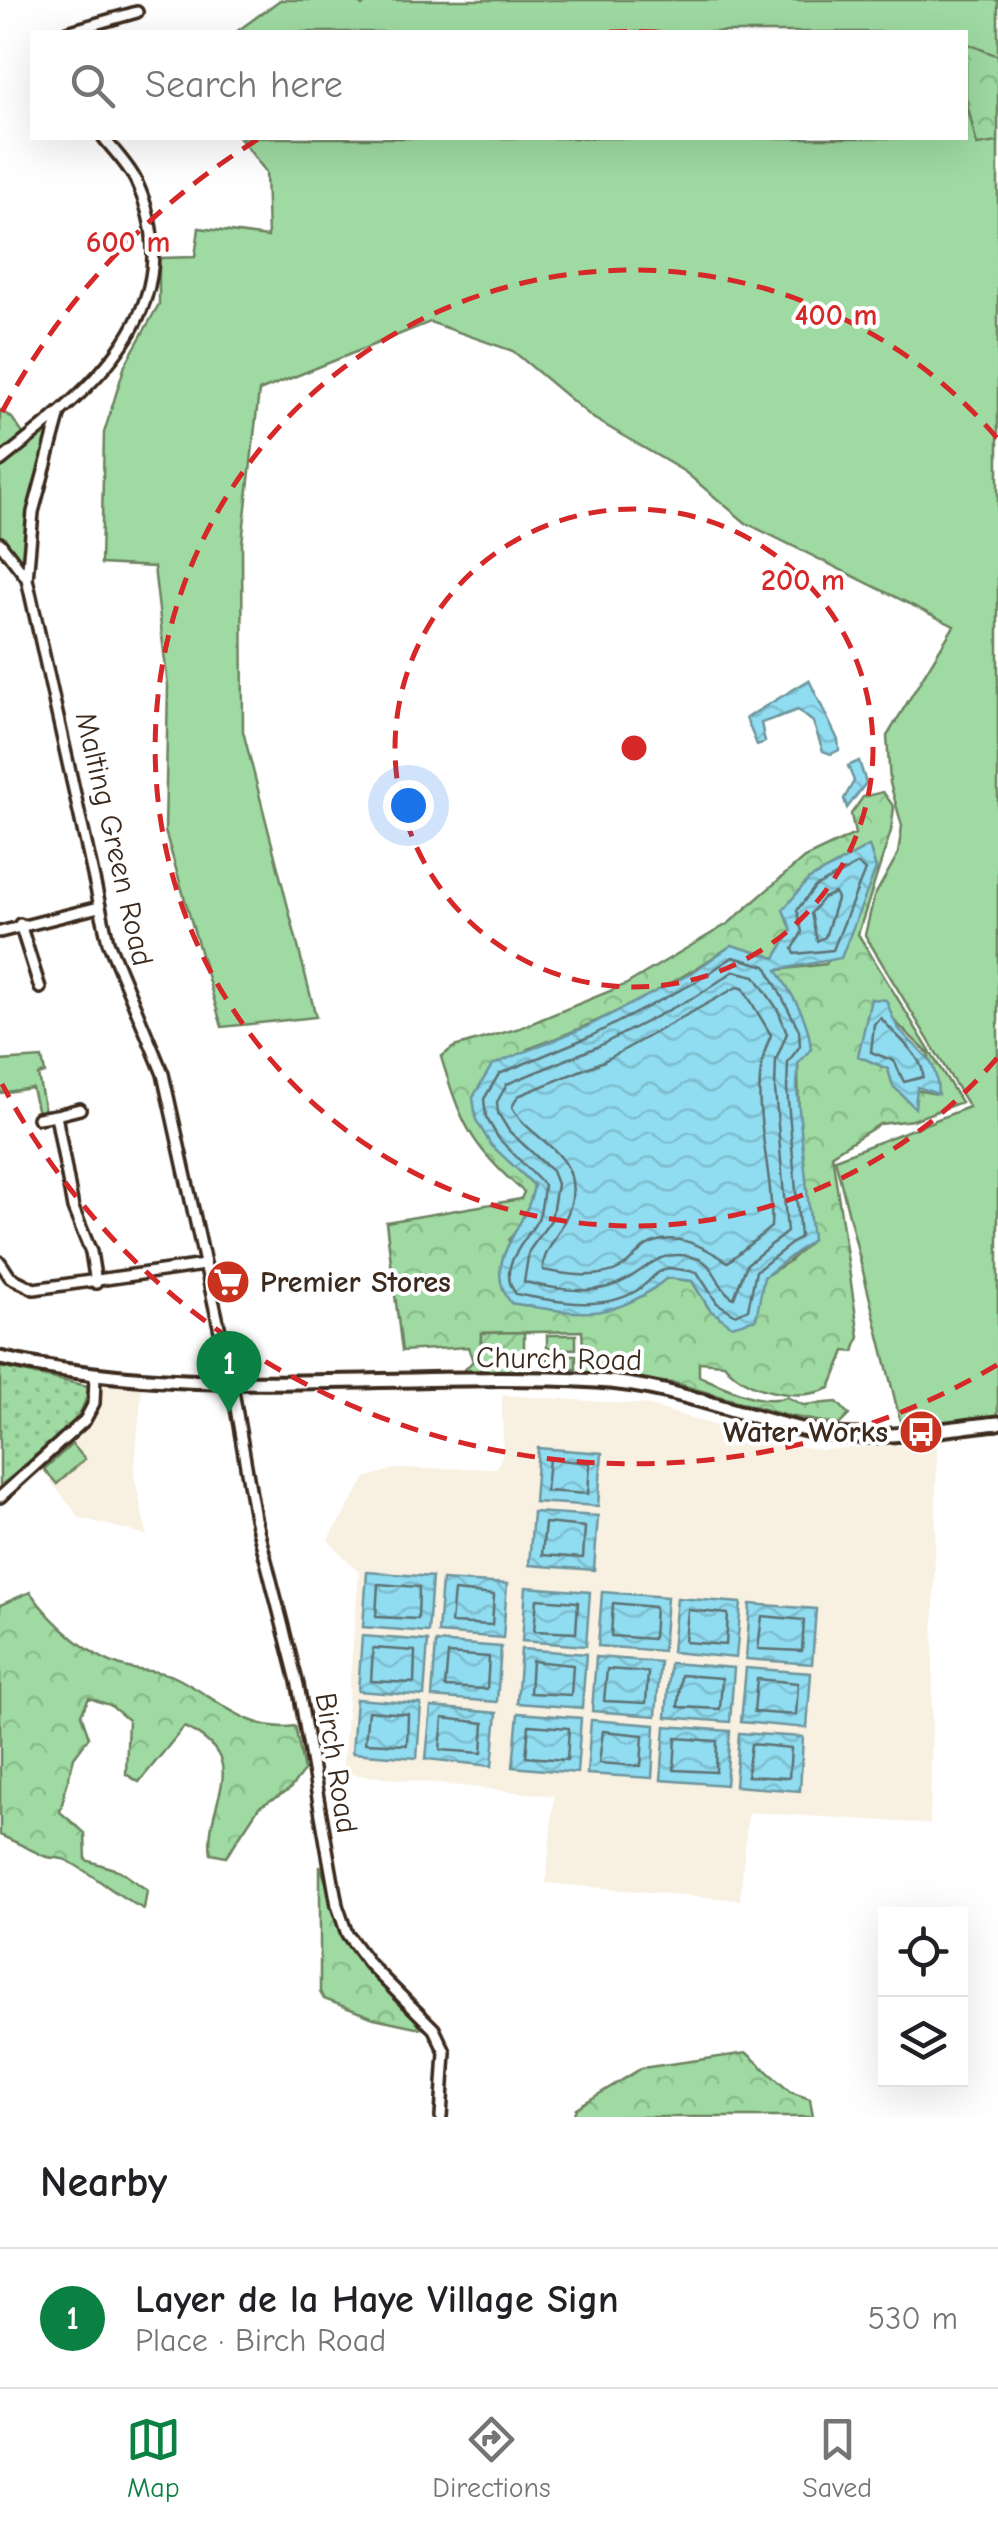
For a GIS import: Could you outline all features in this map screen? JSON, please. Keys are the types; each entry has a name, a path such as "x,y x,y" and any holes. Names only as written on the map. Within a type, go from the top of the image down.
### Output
{"main road":[{"name":"Church Road","path":"0,1358 95,1376 232,1386 597,1381 665,1388 810,1431 833,1434 885,1436 998,1423"}],"street":[{"path":"74,30 137,12"},
{"path":"0,461 59,416 101,377 136,328 149,281 152,236 136,180 106,140"},
{"name":"Malting Green Road","path":"59,416 33,512 27,579 99,907 122,982 162,1074 232,1386"},
{"path":"33,436 50,444"},
{"path":"0,543 27,579"},
{"path":"0,932 99,907"},
{"path":"20,924 40,988"},
{"path":"38,1118 80,1109"},
{"path":"56,1115 73,1208 91,1252 96,1283"},
{"path":"0,1262 10,1277 34,1289 204,1265"},
{"path":"0,1498 85,1420 94,1403 95,1376"},
{"name":"Birch Road","path":"232,1386 255,1518 298,1684 338,1905 347,1934 369,1964 434,2029 444,2052 442,2117"}],"shaded area":[{"path":"101,1383 142,1387 134,1474 147,1535 80,1518 41,1469 94,1423"},
{"path":"502,1395 647,1405 762,1440 821,1450 937,1443 930,1824 748,1812 740,1900 546,1883 554,1796 342,1773 359,1572 328,1540 366,1478 394,1469 496,1468 503,1454"}],"green space":[{"path":"280,0 356,0 362,6 368,0 998,0 998,1419 902,1428 835,1159 969,1107 865,935 874,897 898,854 902,826 890,783 887,736 954,626 746,523 685,472 593,418 513,351 430,322 259,391 242,543 243,731 316,1017 222,1027 165,831 168,687 154,567 101,564 104,433 125,365 159,304 159,258 195,257 199,228 268,237 266,172 242,140 968,140 968,30 239,30"},
{"path":"968,44 998,56 998,142 977,145 968,107"},
{"path":"0,410 12,418 26,438 0,458"},
{"path":"53,422 28,520 24,563 0,538 0,464"},
{"path":"883,792 894,807 891,831 858,934 961,1102 913,1120 880,1124 832,1154 859,1337 854,1352 845,1351 830,1388 803,1394 773,1392 745,1382 724,1364 699,1362 699,1376 743,1394 766,1399 787,1397 803,1405 837,1402 849,1415 839,1425 784,1415 675,1383 585,1377 582,1331 481,1333 481,1372 475,1377 459,1376 473,1361 468,1347 402,1351 386,1222 521,1199 524,1192 491,1161 470,1132 441,1057 454,1047 520,1028 625,985 729,923 804,858 855,834 851,814 863,797","holes":["869,846 876,869 826,964 776,970 798,1064 799,1128 812,1240 788,1262 710,1310 692,1281 666,1278 648,1292 612,1308 574,1311 511,1303 509,1240 530,1213 534,1185 520,1171 528,1049 633,1003 732,945 775,958 792,930 784,910 808,880","871,999 928,1053 937,1094 893,1086 888,1069 859,1056"]},
{"path":"42,1058 45,1073 38,1075 45,1112 38,1113 32,1088 0,1093 0,1061"},
{"path":"524,1332 524,1372 481,1372 481,1333"},
{"path":"547,1335 576,1335 576,1349 547,1348"},
{"path":"547,1355 576,1355 576,1369 547,1368"},
{"path":"0,1367 88,1386 85,1401 68,1429 0,1486"},
{"path":"72,1444 85,1459 57,1484 44,1469"},
{"path":"30,1592 62,1628 103,1658 133,1669 171,1675 233,1712 262,1724 295,1726 304,1771 289,1790 259,1807 226,1857 211,1854 223,1768 206,1740 184,1727 139,1782 126,1774 128,1720 110,1705 89,1698 81,1714 89,1737 74,1757 60,1812 85,1833 86,1860 120,1871 147,1890 144,1909 68,1861 44,1856 0,1835 0,1605"},
{"path":"320,1865 348,1946 425,2029 374,2018 324,1999 320,1992"},
{"path":"747,2053 790,2092 810,2099 813,2117 573,2117 576,2108 642,2068"}],"water":[{"path":"809,680 838,740 839,750 831,754 823,751 813,722 798,710 761,723 765,742 757,745 746,718"},
{"path":"859,761 866,783 847,808 844,799 854,781 848,766"},
{"path":"869,846 876,869 841,958 777,970 803,1016 811,1049 798,1064 797,1089 812,1240 764,1277 756,1319 732,1326 710,1310 692,1281 667,1278 629,1303 593,1312 511,1303 503,1288 502,1259 530,1202 534,1185 491,1145 476,1120 473,1097 492,1065 586,1027 690,974 732,945 775,958 792,930 783,910 808,880"},
{"path":"871,999 886,1000 899,1029 926,1056 934,1070 938,1094 917,1087 915,1108 893,1086 888,1069 858,1056"},
{"path":"538,1448 602,1453 598,1506 534,1502"},
{"path":"533,1512 598,1516 594,1570 529,1565"},
{"path":"367,1572 432,1577 428,1632 363,1627"},
{"path":"442,1580 507,1584 503,1638 438,1633"},
{"path":"526,1587 590,1592 586,1646 522,1641"},
{"path":"602,1592 667,1597 663,1651 598,1646"},
{"path":"677,1598 741,1603 736,1658 672,1652"},
{"path":"750,1604 816,1609 812,1664 746,1659"},
{"path":"362,1636 428,1641 424,1696 358,1691"},
{"path":"436,1642 501,1647 497,1702 432,1697"},
{"path":"521,1649 586,1654 582,1708 517,1703"},
{"path":"596,1657 660,1662 656,1716 592,1711"},
{"path":"670,1663 734,1668 730,1722 666,1717"},
{"path":"746,1668 811,1673 807,1728 741,1722"},
{"path":"356,1699 421,1704 417,1758 352,1753"},
{"path":"431,1707 497,1713 492,1766 426,1759"},
{"path":"518,1713 581,1718 577,1773 513,1767"},
{"path":"591,1720 655,1725 652,1778 587,1774"},
{"path":"665,1726 730,1731 726,1785 661,1780"},
{"path":"739,1733 803,1737 800,1791 735,1786"}],"place":[{"name":"Premier Stores","path":"228,1282"},
{"name":"Layer de la Haye Village Sign","path":"229,1413"},
{"name":"Water Works","path":"921,1432"}]}
